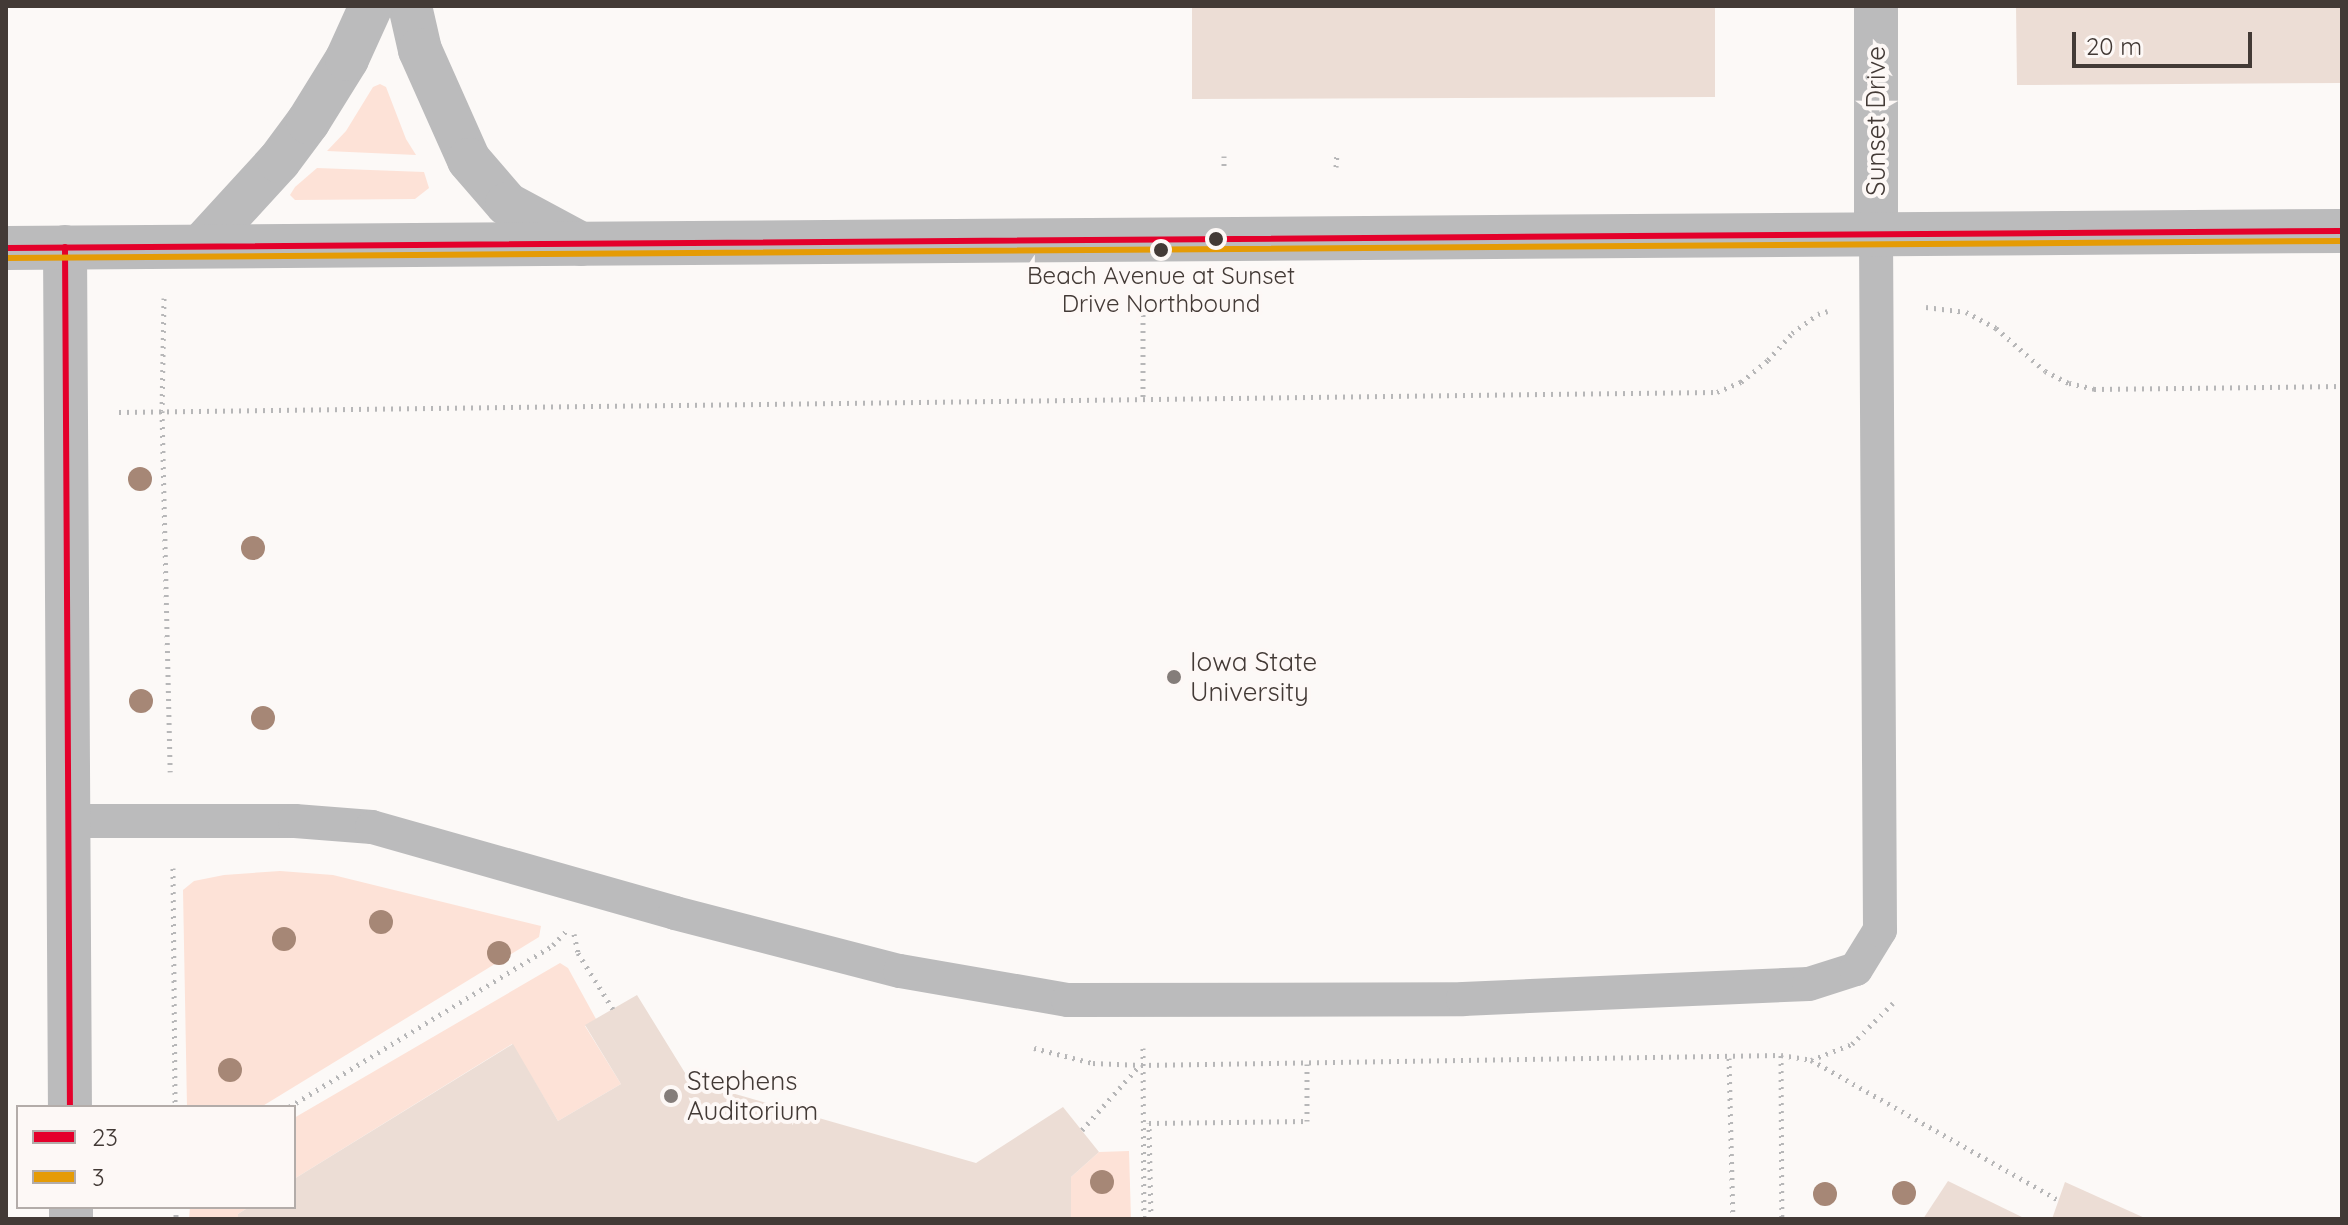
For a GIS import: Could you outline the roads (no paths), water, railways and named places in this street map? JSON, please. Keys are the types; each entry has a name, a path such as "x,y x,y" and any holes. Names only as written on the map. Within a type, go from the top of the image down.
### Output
{"street":[{"path":"201,246 279,161 308,122 347,59 371,6"},
{"path":"410,6 420,50 469,160 507,204 581,244"},
{"name":"Sunset Drive","path":"1876,6 1876,235"},
{"path":"6,248 2342,231"},
{"path":"65,247 70,1105"}],"lane":[{"path":"68,821 295,821 372,827 675,913 900,971 1068,1000 1479,998 1809,984 1856,969 1880,930 1876,235"}],"place":[{"name":"Beach Avenue at Sunset Drive Northbound","path":"1161,250"},
{"name":"Iowa State University","path":"1174,677"},
{"name":"Stephens Auditorium","path":"671,1096"}]}
